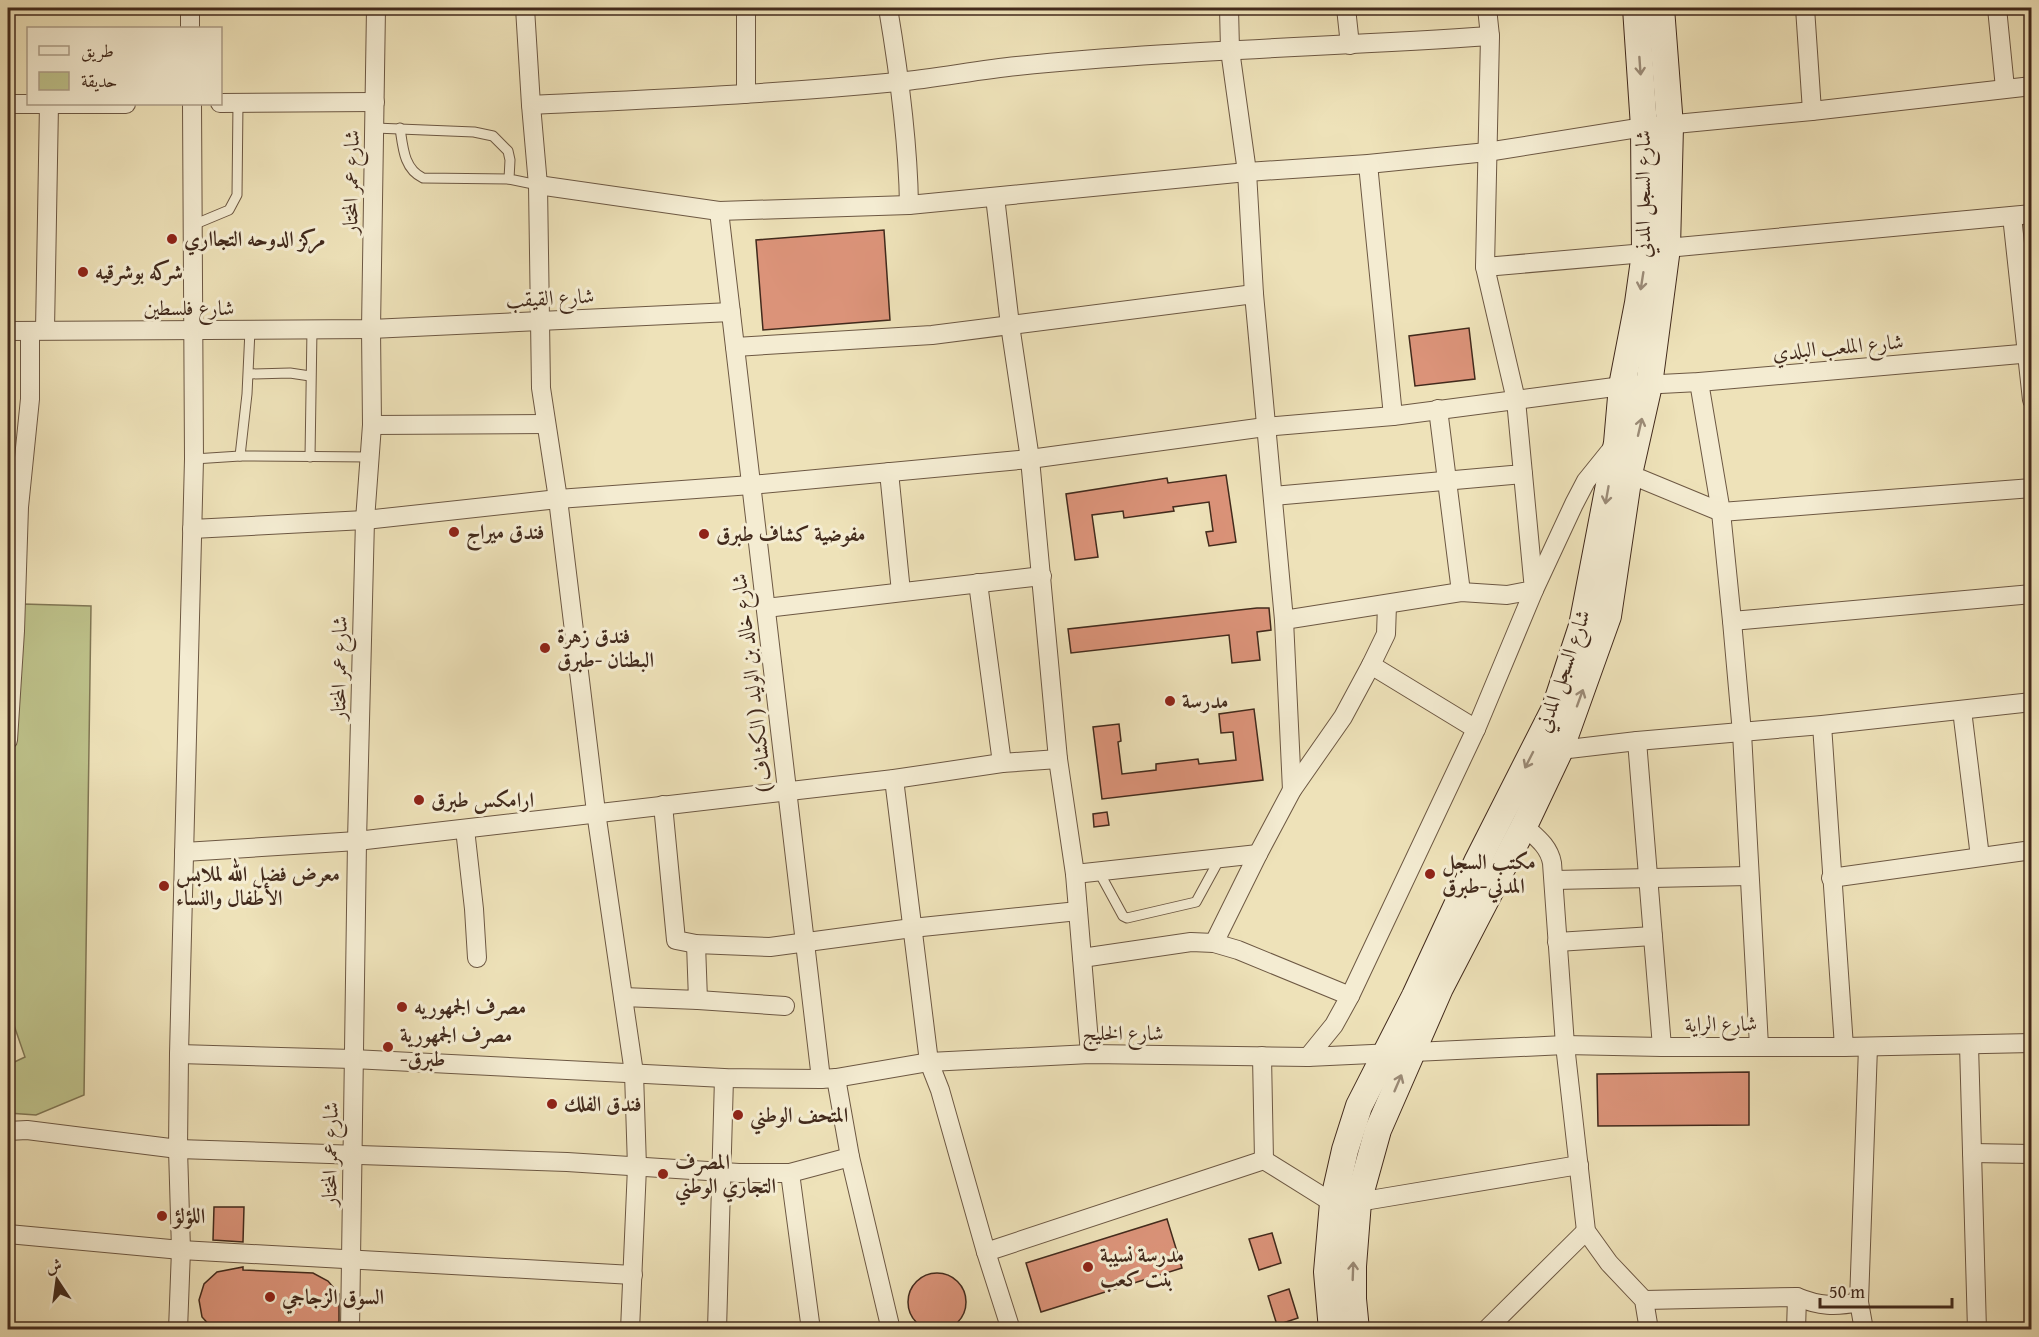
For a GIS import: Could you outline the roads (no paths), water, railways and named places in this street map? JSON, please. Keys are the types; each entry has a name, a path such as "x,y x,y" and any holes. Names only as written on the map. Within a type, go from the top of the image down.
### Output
{"street":[{"path":"190,8 190,27"},
{"name":"شارع عمر المختار","path":"350,1329 357,841 365,520 372,425 371,329 376,8"},
{"path":"525,8 538,185 542,388 558,499 596,812 634,1073 637,1167 630,1329"},
{"path":"746,8 746,94"},
{"path":"888,8 900,82 909,205"},
{"path":"1229,8 1230,50 1247,172 1254,294 1284,620 1292,790"},
{"path":"1346,8 1350,45"},
{"path":"1487,8 1490,36 1485,267 1516,400 1534,590"},
{"name":"شارع السجل المدني","path":"1356,1329 1353,1266 1346,1203 1345,1150 1359,1106 1415,996 1478,860 1555,708 1582,626 1617,443 1622,386 1638,303 1656,250 1644,127 1636,8"},
{"name":"شارع السجل المدني","path":"1332,1329 1327,1272 1346,1203 1440,988 1524,826 1560,750 1608,616 1629,474 1649,385 1656,250 1670,126 1661,8"},
{"path":"1805,8 1812,111"},
{"path":"1997,8 2006,88"},
{"path":"531,105 746,94 900,82 1016,66 1230,50 1490,36"},
{"path":"538,185 719,211 909,205 1247,172 1368,164 1487,152 1644,127 2031,86"},
{"path":"229,103 375,102"},
{"path":"8,104 27,104"},
{"path":"8,740 15,631 12,556 16,438 30,399 37,331 49,105"},
{"path":"177,1329 181,1250 178,1149 179,1054 194,459 192,105"},
{"path":"1368,164 1393,416"},
{"path":"995,197 1010,325 1030,459 1058,759 1076,874 1090,1054"},
{"name":"شارع خالد بن الوليد ( الكشاف )","path":"719,211 805,944 829,1078 891,1329"},
{"path":"1485,267 2031,214"},
{"path":"2012,216 2029,353 2031,400"},
{"path":"735,347 921,335 1254,294"},
{"name":"شارع القيقب","path":"371,329 731,312"},
{"name":"شارع فلسطين","path":"8,330 371,329"},
{"name":"شارع الملعب البلدي","path":"192,530 365,520 558,499 751,485 1030,459 1265,427 1393,416 1622,386 1699,382 2029,353"},
{"path":"1699,382 1721,512 1732,621 1742,733 1759,1046"},
{"path":"1438,409 1461,592"},
{"path":"372,425 546,424"},
{"path":"1308,1057 1334,1025 1350,996 1476,729 1534,590 1586,481 1617,443"},
{"path":"890,472 901,592"},
{"path":"1273,496 1523,474"},
{"path":"1629,474 1721,512 2031,488"},
{"path":"766,608 1042,576"},
{"path":"978,583 1002,763"},
{"path":"1284,620 1461,592 1507,595 1534,590"},
{"path":"1732,621 2031,594"},
{"path":"1214,943 1292,790 1343,717 1371,665 1386,634 1388,605"},
{"path":"1371,665 1476,729"},
{"path":"1560,750 2031,702"},
{"path":"1962,710 1980,857"},
{"path":"1821,725 1844,1047"},
{"path":"1636,741 1662,1047"},
{"path":"184,852 357,841 894,779 1002,763 1058,759"},
{"path":"894,779 929,1062 940,1090 986,1252 1011,1329"},
{"path":"663,805 676,940 696,944 770,947 912,928 1078,911"},
{"path":"1524,826 1541,841 1551,855 1565,1045 1586,1231 1609,1263 1644,1300 1649,1329"},
{"path":"465,829 477,958"},
{"path":"1831,878 2031,850"},
{"path":"1076,874 1258,854"},
{"path":"1554,880 1749,876"},
{"path":"1557,942 1653,936"},
{"path":"1082,958 1191,942 1214,943 1238,950 1350,996"},
{"path":"696,944 698,1000"},
{"path":"623,997 785,1006"},
{"name":"شارع الراية","path":"1411,1053 1565,1045 1868,1047 2031,1043"},
{"path":"1969,1046 1977,1329"},
{"path":"1864,1329 1859,1302 1868,1047"},
{"name":"شارع الخليج","path":"179,1054 353,1059 724,1078 829,1078 929,1062 1090,1054 1308,1057 1411,1053"},
{"path":"1262,1056 1264,1160"},
{"path":"717,1329 724,1078"},
{"path":"8,1131 27,1130 178,1149 567,1162 739,1173 790,1173 850,1157"},
{"path":"1972,1153 2031,1154"},
{"path":"986,1252 1264,1160 1346,1203 1579,1165"},
{"path":"790,1173 811,1329"},
{"path":"1486,1329 1586,1231"},
{"path":"8,1234 181,1250 633,1275"},
{"path":"1644,1300 1797,1297 1816,1304 1838,1306 1859,1302"},
{"path":"1796,1329 1797,1297"}],"lane":[{"path":"193,225 229,210 237,195 229,103"},
{"path":"375,128 474,132 493,136 508,151 509,179"},
{"path":"400,128 404,154 415,174 423,178 509,179 538,185"},
{"path":"310,457 312,329"},
{"path":"240,456 249,374 250,330"},
{"path":"249,374 290,373 310,376"},
{"path":"194,459 240,456 370,457"},
{"path":"1099,872 1123,916 1127,918 1196,902 1219,860"}],"place":[{"name":"مركز الدوحه التجااري","path":"172,239"},
{"name":"شركه بوشرقيه","path":"83,272"},
{"name":"فندق ميراج","path":"454,532"},
{"name":"مفوضية كشاف طبرق","path":"704,534"},
{"name":"فندق زهرة البطنان -طبرق","path":"545,648"},
{"name":"مدرسة","path":"1170,701"},
{"name":"ارامكس طبرق","path":"419,800"},
{"name":"مكتب السجل المدني-طبرق","path":"1430,874"},
{"name":"معرض فضل الله لملابس الأطفال والنساء","path":"164,886"},
{"name":"مصرف الجمهوريه","path":"402,1007"},
{"name":"مصرف الجمهورية -طبرق","path":"388,1047"},
{"name":"فندق الفلك","path":"552,1104"},
{"name":"المتحف الوطني","path":"738,1115"},
{"name":"المصرف التجاري الوطني","path":"663,1174"},
{"name":"اللؤلؤ","path":"162,1216"},
{"name":"مدرسة نسيبة بنت كعب","path":"1088,1267"},
{"name":"السوق الزجاجي","path":"270,1297"}]}
